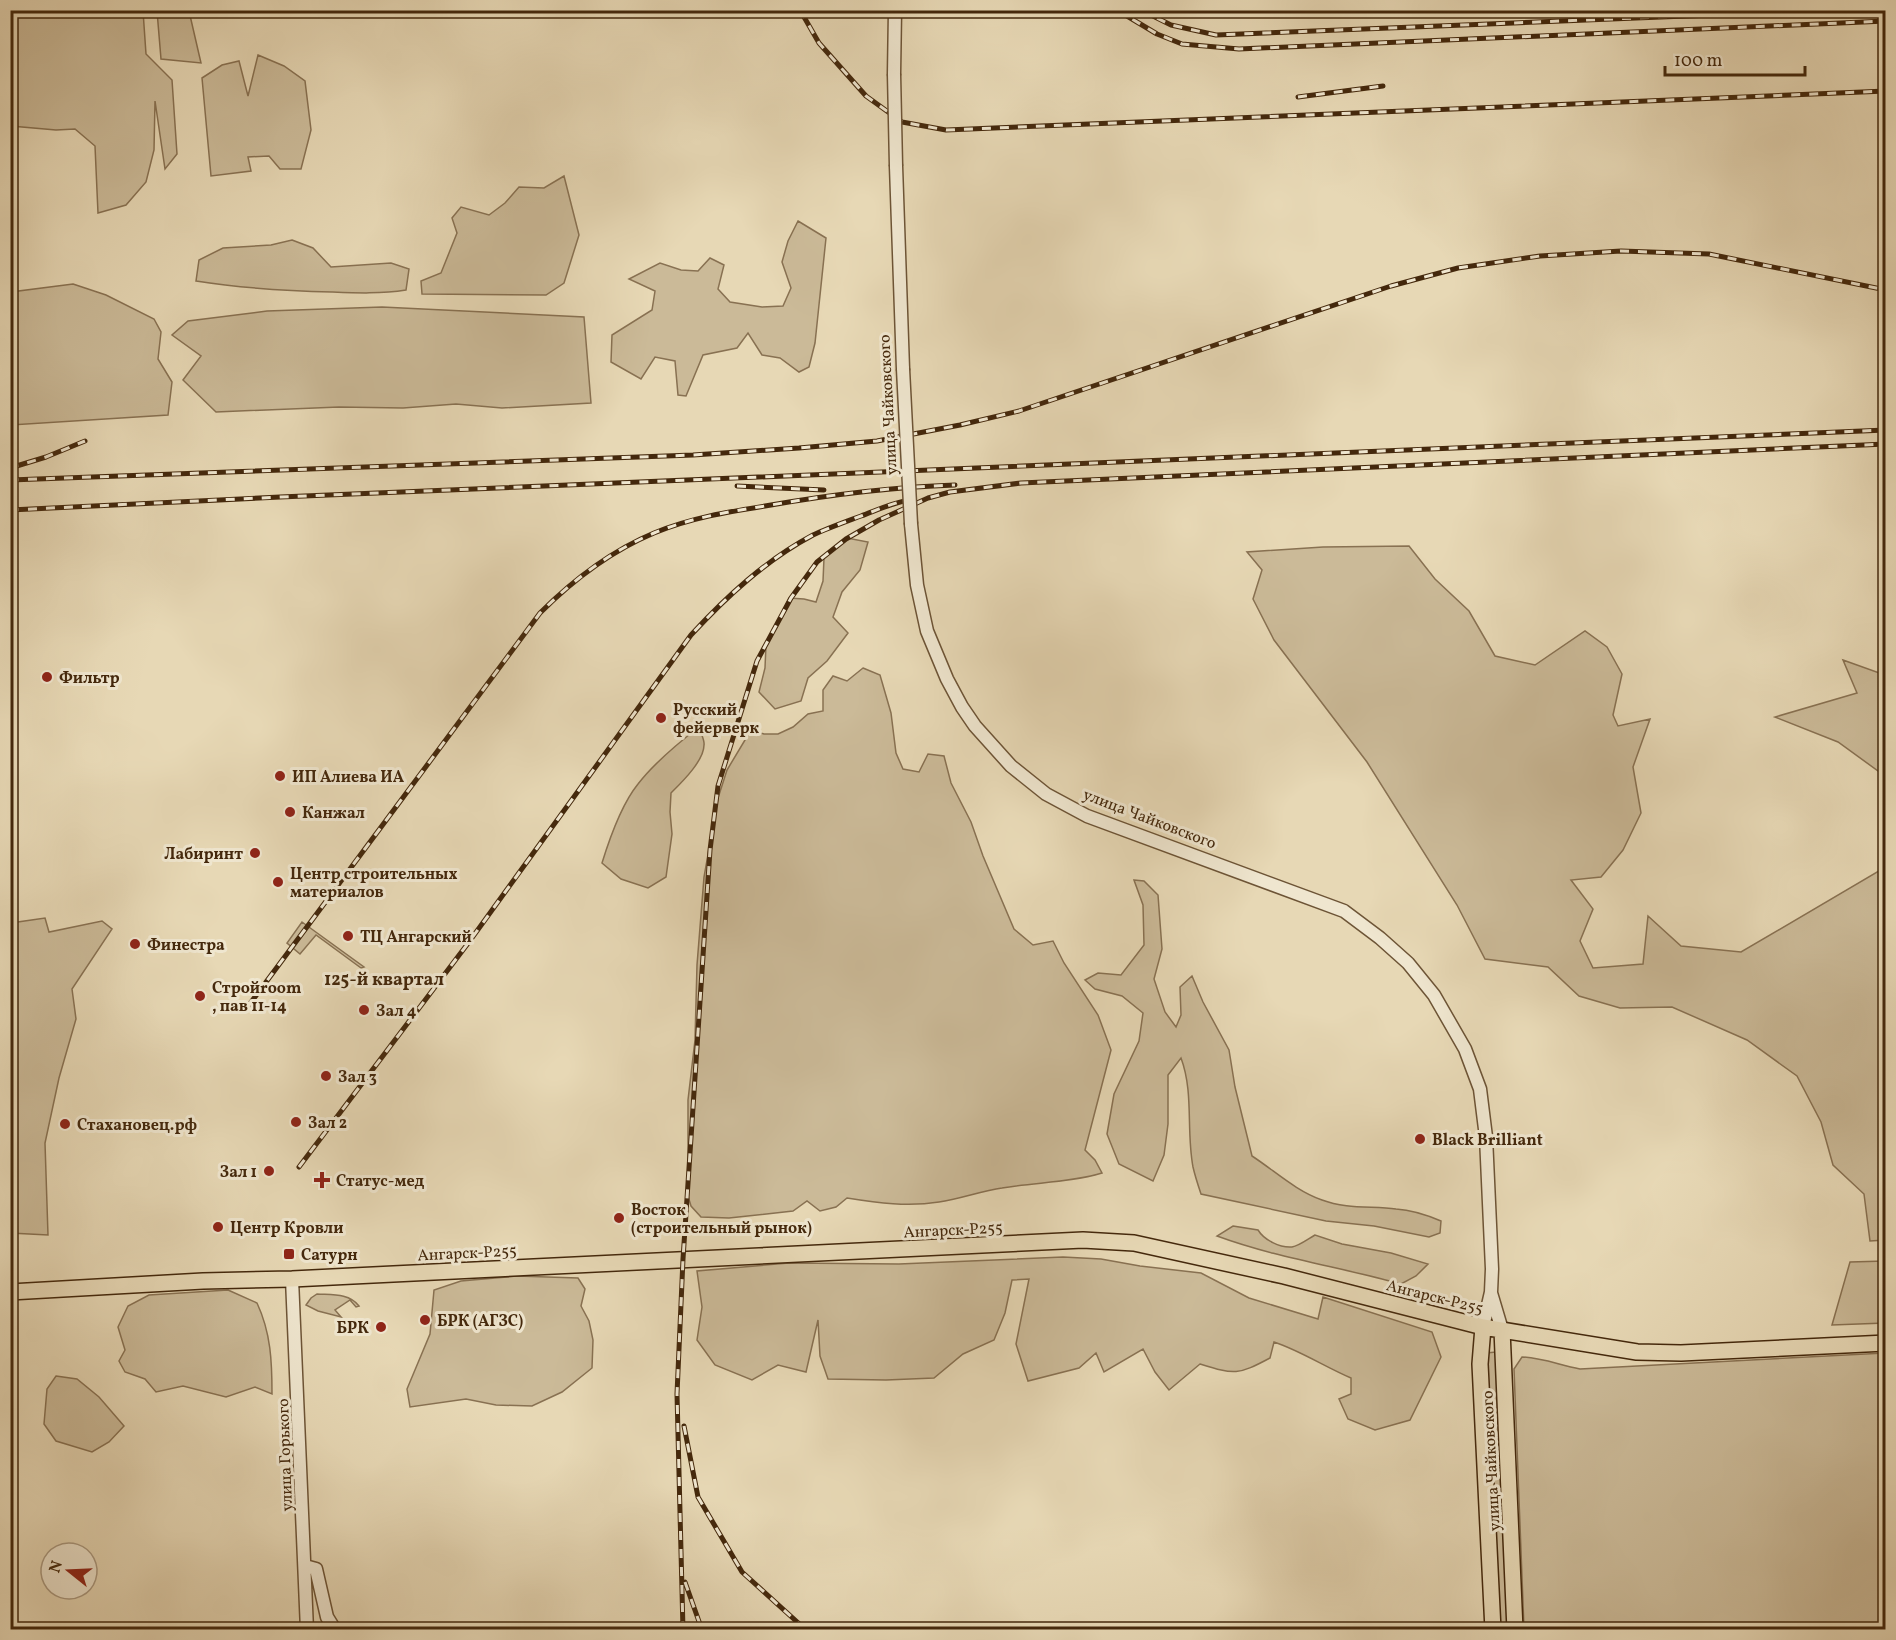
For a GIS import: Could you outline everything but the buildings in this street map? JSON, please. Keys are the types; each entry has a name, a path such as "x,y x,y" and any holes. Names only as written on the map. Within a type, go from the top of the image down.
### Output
{"main road":[{"name":"Ангарск-Р255","path":"10,1292 1083,1240 1145,1245 1284,1276 1483,1327 1637,1352 1670,1353 1886,1343"},
{"name":"улица Чайковского","path":"1483,1327 1480,1364 1493,1629"},
{"name":"улица Чайковского","path":"1502,1330 1515,1629"}],"street":[{"name":"улица Чайковского","path":"895,10 896,166 911,524 916,585 927,631 946,679 975,726 1011,766 1046,794 1087,816 1344,911 1408,963 1434,995 1465,1049 1480,1089 1486,1137 1492,1269 1491,1292 1483,1327"},
{"name":"улица Горького","path":"292,1279 307,1629"},
{"name":"улица Чайковского","path":"1491,1292 1502,1330"},
{"path":"305,1566 316,1569 327,1617 335,1629"}],"shaded area":[{"path":"10,11 143,11 146,54 172,80 177,154 165,169 155,101 154,150 146,182 126,205 98,213 95,146 75,129 56,130 11,126"},
{"path":"157,11 189,11 201,63 161,59"},
{"path":"258,55 284,66 305,81 311,130 301,169 280,169 269,156 248,157 251,171 211,176 202,78 222,65 239,61 248,96"},
{"path":"564,176 579,235 564,283 546,295 422,294 421,281 441,273 457,233 452,218 461,207 489,215 505,203 519,187 544,188"},
{"path":"798,221 826,238 815,343 809,367 799,372 780,358 762,355 748,333 737,348 703,355 686,396 678,395 675,361 655,357 641,379 611,362 612,335 652,310 655,291 629,279 660,263 681,270 698,271 710,258 724,265 718,289 730,302 762,307 783,306 791,288 782,262 788,241"},
{"path":"292,240 313,248 331,267 391,263 409,269 406,290 369,293 298,291 196,281 199,260 223,248 271,245"},
{"path":"73,284 106,295 154,319 161,332 158,359 172,382 168,415 11,425 11,292"},
{"path":"382,307 584,317 591,403 502,408 456,404 403,408 339,407 216,412 183,380 201,356 172,335 188,321 267,311"},
{"path":"847,538 868,542 860,570 842,592 833,617 848,633 827,661 808,678 801,701 775,709 759,692 765,668 766,645 789,598 816,602 823,581 824,558"},
{"path":"1409,546 1435,579 1469,611 1495,656 1535,665 1585,631 1607,647 1622,674 1613,715 1618,726 1650,719 1633,767 1641,813 1623,850 1601,877 1571,880 1593,909 1580,941 1593,968 1643,964 1648,916 1681,946 1741,952 1879,871 1885,862 1885,1240 1870,1241 1864,1194 1833,1165 1821,1122 1797,1076 1747,1040 1672,1007 1620,1008 1579,996 1548,967 1485,959 1457,905 1367,762 1274,640 1253,599 1262,570 1247,552 1323,547"},
{"path":"1843,660 1885,675 1885,776 1838,742 1775,717 1857,693"},
{"path":"863,668 880,675 891,713 896,753 903,769 919,772 928,754 944,756 951,783 971,822 1014,929 1033,945 1053,941 1064,963 1098,1015 1111,1050 1085,1150 1095,1160 1102,1173 1077,1179 994,1189 947,1201 893,1204 847,1198 836,1207 820,1211 807,1201 793,1211 729,1218 701,1217 691,1206 688,1196 688,1100 695,1040 697,965 704,877 718,798 727,770 751,730 764,734 778,734 793,727 808,714 823,711 823,690 833,676 847,681"},
{"path":"699,727 704,743 703,751 691,771 671,793 672,834 666,877 648,888 621,879 602,863 621,811 632,792 652,768"},
{"path":"1134,880 1144,881 1158,895 1162,949 1154,979 1165,1012 1176,1027 1181,1015 1180,987 1192,976 1229,1050 1235,1087 1252,1156 1312,1196 1340,1205 1419,1213 1441,1221 1440,1233 1429,1237 1374,1226 1326,1221 1201,1194 1193,1167 1189,1098 1181,1058 1168,1075 1168,1124 1164,1155 1153,1181 1119,1164 1107,1134 1114,1094 1139,1041 1143,1013 1122,996 1095,989 1085,980 1098,973 1121,975 1144,945 1143,905"},
{"path":"45,918 49,932 102,921 112,929 72,989 76,1019 59,1078 45,1143 48,1235 10,1233 11,923"},
{"path":"302,922 364,967 361,968 316,935 300,954 287,943"},
{"path":"1233,1226 1258,1230 1268,1240 1287,1247 1301,1244 1315,1235 1342,1244 1391,1253 1428,1264 1416,1276 1401,1284 1262,1250 1217,1236"},
{"path":"1063,1257 1101,1259 1201,1273 1249,1298 1318,1319 1323,1297 1432,1332 1441,1357 1410,1420 1375,1430 1348,1419 1339,1399 1351,1394 1351,1378 1274,1342 1270,1358 1250,1368 1236,1372 1200,1364 1169,1390 1155,1372 1143,1349 1104,1372 1096,1353 1079,1368 1028,1381 1016,1344 1029,1279 1012,1280 1005,1313 994,1340 963,1354 934,1378 828,1379 820,1356 818,1320 806,1372 778,1365 752,1380 715,1365 697,1340 702,1307 697,1271 789,1263 899,1264"},
{"path":"1885,1261 1885,1323 1832,1325 1850,1262"},
{"path":"517,1276 578,1278 585,1289 581,1306 589,1321 593,1340 592,1368 562,1392 532,1406 496,1405 466,1399 410,1407 407,1389 430,1334 434,1290 461,1281"},
{"path":"228,1290 257,1303 262,1314 270,1348 272,1394 255,1387 226,1397 183,1386 156,1392 145,1379 125,1372 119,1361 125,1350 118,1327 128,1306 149,1295"},
{"path":"317,1294 345,1297 355,1302 359,1306 356,1307 350,1300 335,1310 341,1317 318,1311 306,1305"},
{"path":"1496,1352 1508,1628 1497,1629 1486,1353"},
{"path":"1885,1353 1885,1629 1524,1629 1514,1369 1522,1357 1580,1369"},
{"path":"56,1376 77,1379 99,1397 124,1426 109,1442 92,1452 56,1441 44,1424 47,1389"}],"railway":[{"path":"800,10 819,43 866,96 902,122 946,130 1886,91"},
{"path":"1117,10 1157,34 1182,44 1239,49 1886,21"},
{"path":"1141,10 1171,25 1216,35 1833,10"},
{"path":"1298,97 1383,86"},
{"path":"10,480 693,455 877,441 1019,411 1391,286 1458,268 1540,256 1621,251 1709,254 1886,290"},
{"path":"10,510 1886,430"},
{"path":"10,468 46,457 85,441"},
{"path":"683,1630 677,1394 683,1259 710,850 718,786 757,661 791,598 817,562 846,539 879,520 928,498 950,492 1021,483 1886,444"},
{"path":"246,1009 540,613 593,567 638,540 681,523 709,516 836,495 955,485"},
{"path":"737,486 824,490"},
{"path":"299,1167 469,942 691,635 719,606 763,567 796,545 831,527 909,500"},
{"path":"684,1426 698,1497 742,1572 806,1630"},
{"path":"685,1582 702,1630"}],"place":[{"name":"Фильтр","path":"47,677"},
{"name":"Русский фейерверк","path":"661,718"},
{"name":"ИП Алиева ИА","path":"280,776"},
{"name":"Канжал","path":"290,812"},
{"name":"Лабиринт","path":"255,853"},
{"name":"Центр строительных материалов","path":"278,882"},
{"name":"ТЦ Ангарский","path":"348,936"},
{"name":"Финестра","path":"135,944"},
{"name":"Стройroom , пав 11-14","path":"200,996"},
{"name":"Зал 4","path":"364,1010"},
{"name":"Зал 3","path":"326,1076"},
{"name":"Зал 2","path":"296,1122"},
{"name":"Стахановец.рф","path":"65,1124"},
{"name":"Black Brilliant","path":"1420,1139"},
{"name":"Зал 1","path":"269,1171"},
{"name":"Статус-мед","path":"322,1180"},
{"name":"Восток (строительный рынок)","path":"619,1218"},
{"name":"Центр Кровли","path":"218,1227"},
{"name":"Сатурн","path":"289,1254"},
{"name":"БРК (АГЗС)","path":"425,1320"},
{"name":"БРК","path":"381,1327"}],"district":[{"name":"125-й квартал","path":"384,979"}]}
